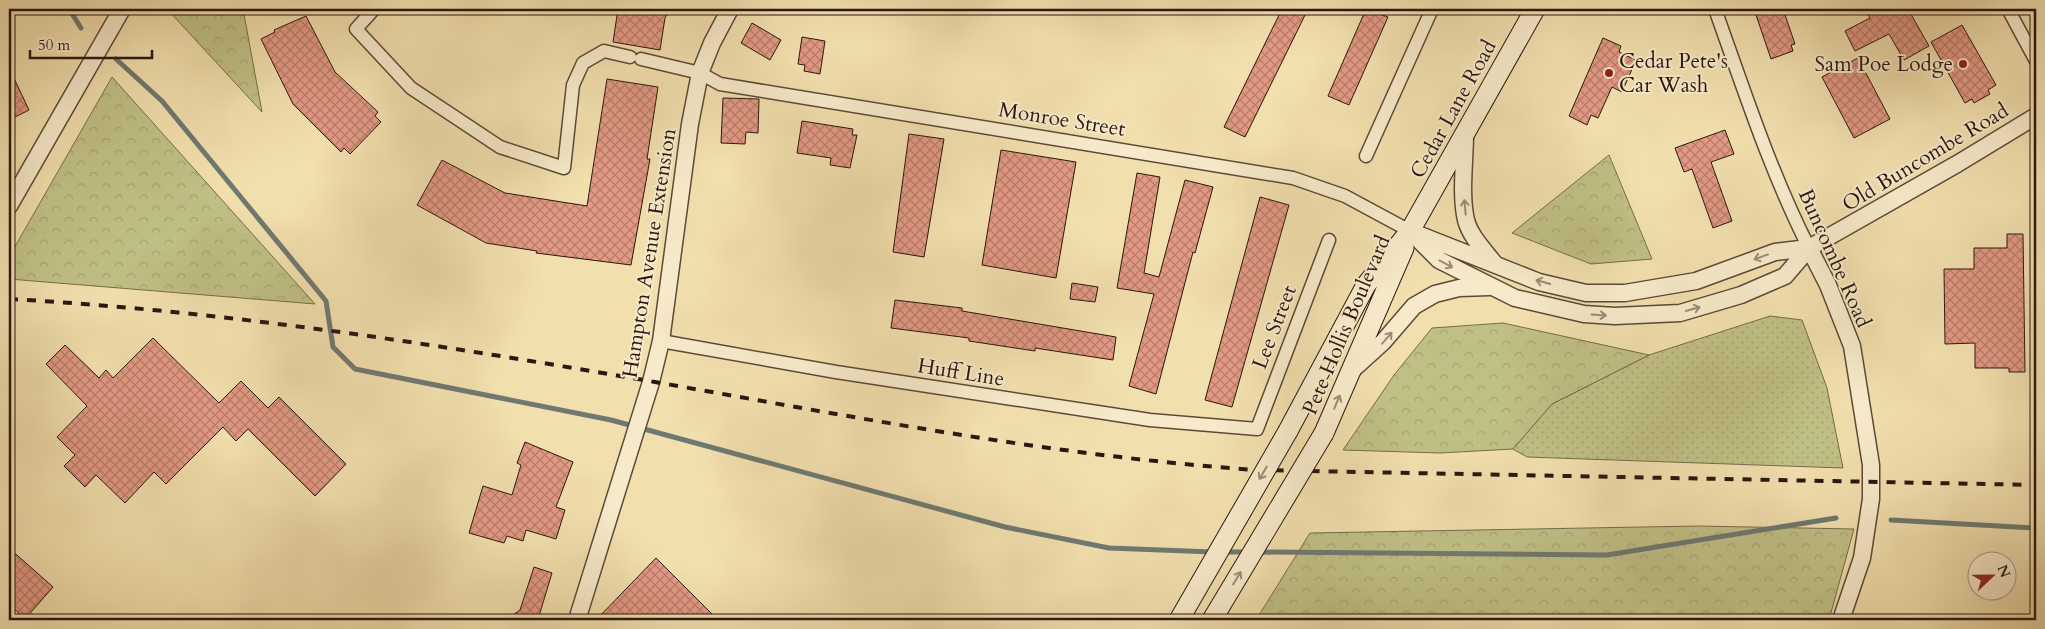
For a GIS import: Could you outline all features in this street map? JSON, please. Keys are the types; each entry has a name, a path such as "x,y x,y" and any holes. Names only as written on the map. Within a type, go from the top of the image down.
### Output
{"main road":[{"name":"Cedar Lane Road","path":"1410,231 1535,9"},
{"name":"Pete Hollis Boulevard","path":"1212,620 1324,433 1410,231"},
{"name":"Pete Hollis Boulevard","path":"1179,620 1288,431 1366,284 1410,231"}],"street":[{"path":"9,206 122,9"},
{"name":"Monroe Street","path":"374,9 356,29 411,88 500,147 564,168 573,85 583,63 604,50 700,73 720,84 1293,178 1345,196 1410,231"},
{"name":"Hampton Avenue Extension","path":"577,620 647,398 660,341 690,124 700,73 712,43 730,9"},
{"path":"1366,156 1432,9"},
{"name":"Buncombe Road","path":"1715,9 1763,144 1786,200 1828,285 1852,346 1871,465 1871,499 1862,558 1841,620"},
{"path":"2008,9 2036,62"},
{"name":"Old Buncombe Road","path":"1410,231 1439,260 1515,298 1584,314 1615,316 1680,313 1741,295 1785,276 1809,248 1957,164 2036,116"},
{"path":"1465,134 1464,201 1466,220 1477,241 1495,265"},
{"name":"Old Buncombe Road","path":"1410,231 1539,282 1586,293 1625,293 1696,281 1775,252 1809,248"},
{"name":"Lee Street","path":"1257,428 1329,240"},
{"name":"Old Buncombe Road","path":"1351,371 1384,342 1414,306 1435,294 1459,288 1492,287"},
{"name":"Huff Line","path":"660,341 836,372 1150,420 1257,428"}],"green space":[{"path":"167,9 243,9 262,112"},
{"path":"112,77 315,304 9,279 9,257"},
{"path":"1609,155 1652,259 1591,264 1512,233"},
{"path":"1770,316 1802,320 1827,388 1843,468 1527,457 1513,449 1552,404 1649,355"},
{"path":"1503,323 1649,355 1552,404 1513,449 1440,453 1343,450 1394,375 1432,328"},
{"path":"1698,526 1854,529 1829,620 1256,620 1310,533"}],"building":[{"path":"618,9 670,9 665,18 660,50 613,42"},
{"path":"1282,9 1308,9 1245,137 1224,127"},
{"path":"1366,9 1388,17 1349,105 1328,96"},
{"path":"1754,9 1783,9 1795,44 1791,45 1793,51 1771,59"},
{"path":"1878,9 1908,9 1929,46 1904,60 1889,34 1855,51 1845,31 1870,18 1868,14"},
{"path":"306,16 335,72 378,112 375,116 381,122 350,154 344,148 341,152 293,104 261,39 275,32 274,30"},
{"path":"752,23 781,40 770,60 741,43"},
{"name":"Sam Poe Lodge","path":"1962,25 1996,85 1988,90 1990,94 1974,103 1972,99 1965,103 1931,42"},
{"path":"802,37 825,41 820,74 804,71 805,65 798,64"},
{"name":"Cedar Pete's Car Wash","path":"1603,38 1621,46 1619,52 1636,60 1622,92 1612,87 1598,118 1591,115 1587,125 1569,116"},
{"path":"1858,58 1890,119 1854,138 1822,77"},
{"path":"9,68 29,110 9,120"},
{"path":"607,79 658,87 647,159 650,159 631,265 536,253 537,251 486,243 417,205 442,160 505,193 587,206"},
{"path":"723,98 759,99 758,133 746,132 745,144 721,143"},
{"path":"802,121 853,129 852,135 857,135 850,168 830,165 831,158 797,153"},
{"path":"1725,130 1734,154 1711,162 1732,221 1713,228 1692,169 1684,172 1675,148"},
{"path":"909,134 944,139 924,257 893,252"},
{"path":"1001,150 1076,162 1056,278 982,265"},
{"path":"1137,173 1160,177 1144,273 1159,277 1185,180 1213,187 1195,253 1193,252 1156,394 1129,386 1154,294 1117,288"},
{"path":"1260,197 1289,205 1232,407 1205,400"},
{"path":"2007,234 2023,234 2025,372 2009,372 2009,368 1975,368 1975,343 1945,344 1944,269 1974,269 1974,248 2007,248"},
{"path":"1072,283 1098,287 1095,302 1070,299"},
{"path":"895,300 962,308 962,311 1116,337 1113,360 1035,348 1035,351 969,341 969,338 891,328"},
{"path":"153,338 219,403 241,381 268,408 279,397 346,464 315,496 248,429 236,441 223,427 166,484 154,472 125,503 96,475 85,487 64,466 75,455 57,437 87,406 46,364 65,345 99,378 106,370 113,378"},
{"path":"525,442 573,462 556,507 565,510 556,539 526,530 523,541 507,536 504,543 469,533 483,486 512,495 521,465 517,463"},
{"path":"9,548 53,587 25,619 9,604"},
{"path":"656,558 718,620 596,620"},
{"path":"534,567 552,573 539,616 533,620 506,620 520,610"}],"waterway":[{"path":"69,9 81,28"},
{"path":"116,59 162,101 326,301 333,347 355,369 611,420 1005,527 1109,548 1213,552"},
{"path":"1257,552 1607,555 1836,518"},
{"path":"1891,520 2036,528"},
{"path":"1224,552 1248,552"}],"railway":[{"path":"9,299 90,304 333,331 575,368 955,434 1180,464 1256,470 2036,485"}],"place":[{"name":"Sam Poe Lodge","path":"1963,64"},
{"name":"Cedar Pete's Car Wash","path":"1609,73"}]}
